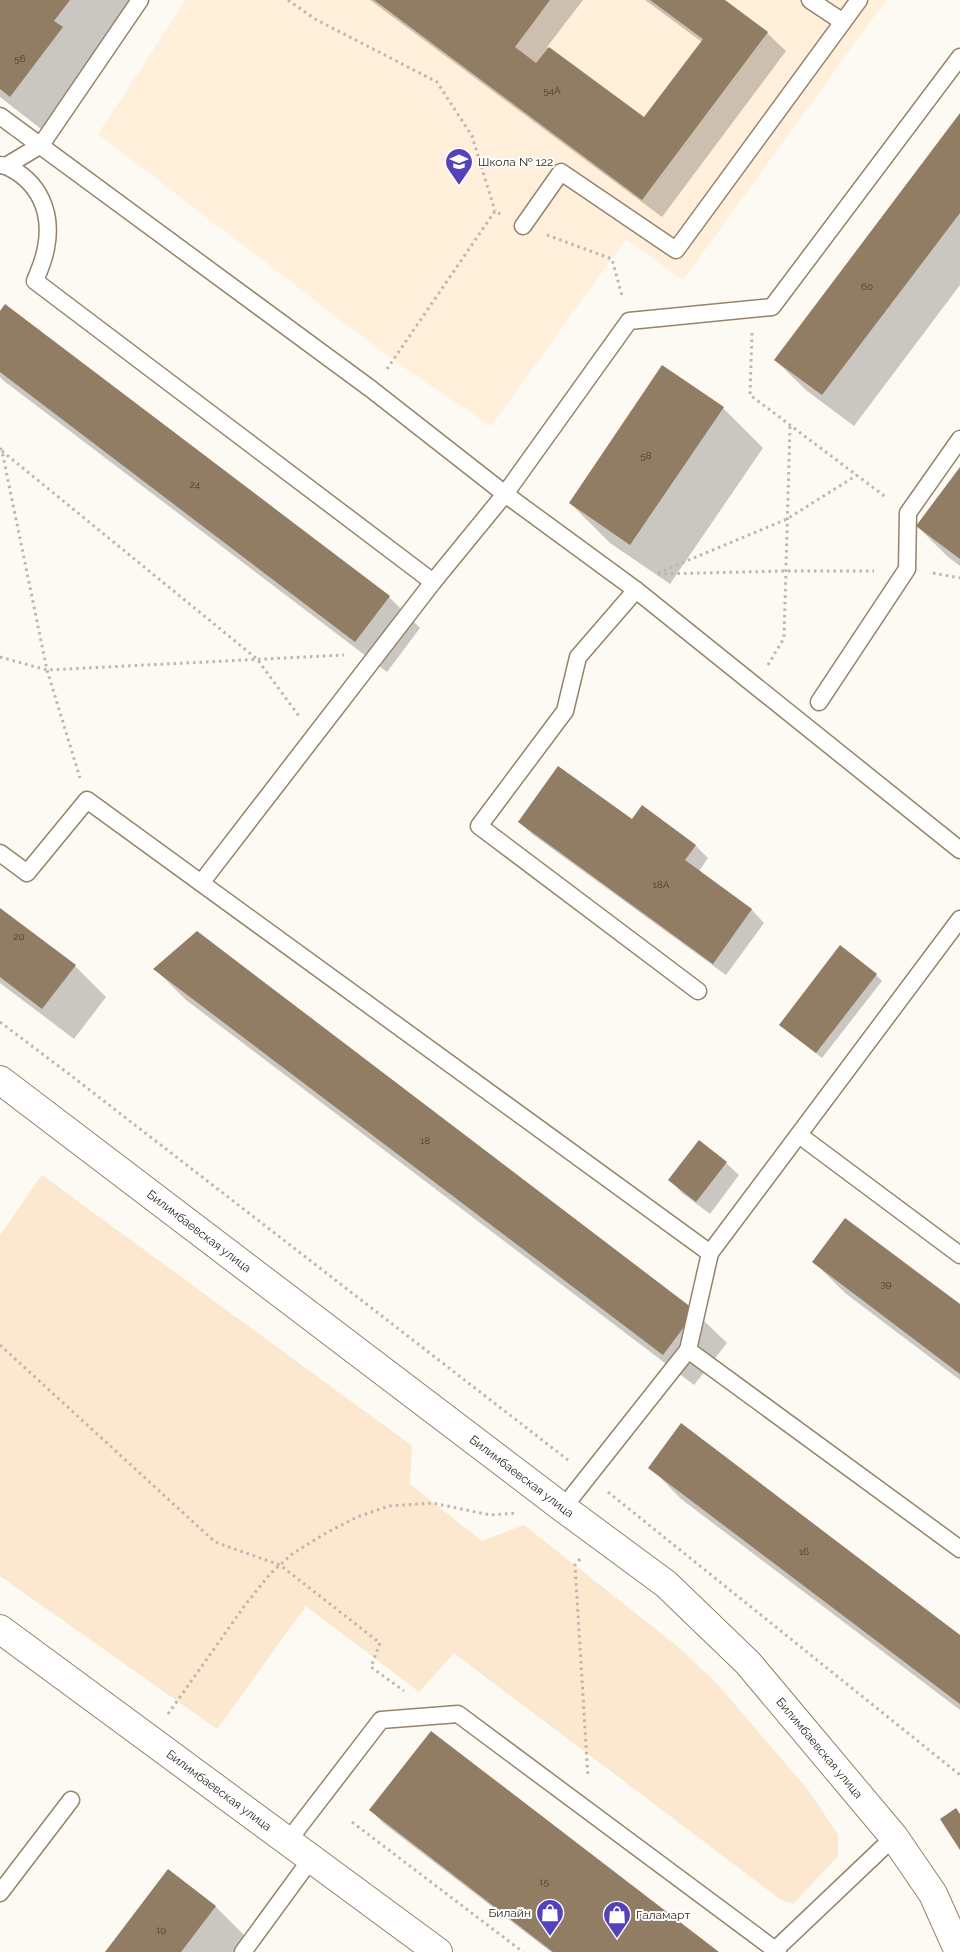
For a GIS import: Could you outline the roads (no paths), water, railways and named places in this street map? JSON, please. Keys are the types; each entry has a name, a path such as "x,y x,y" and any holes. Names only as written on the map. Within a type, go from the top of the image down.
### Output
{"main road":[{"name":"Билимбаевская улица","path":"0,1080 562,1508 666,1584 748,1663 894,1837 933,1894 959,1952"},
{"name":"Билимбаевская улица","path":"0,1629 438,1952"}],"lane":[{"path":"3,165 41,145 140,0"},
{"path":"810,0 843,22"},
{"path":"523,226 561,172 676,250 858,0"},
{"path":"201,883 433,582 505,494 629,321 772,307 960,57"},
{"path":"0,116 372,389 505,494 636,590 960,850"},
{"path":"3,165 19,172 34,186 42,201 47,218 46,251 35,281 433,582"},
{"path":"819,702 907,569 908,513 960,439"},
{"path":"636,590 578,657 565,711 479,826 698,990"},
{"path":"0,853 27,873 87,800 710,1253"},
{"path":"562,1508 688,1350 710,1253 960,919"},
{"path":"799,1135 960,1254"},
{"path":"688,1350 960,1549"},
{"path":"288,1841 381,1720 458,1714 777,1951 894,1837"},
{"path":"0,1893 71,1800"},
{"path":"243,1952 312,1858"}],"place":[{"name":"Школа № 122","path":"459,186"},
{"name":"Билайн","path":"550,1937"},
{"name":"Галамарт","path":"617,1939"}]}
